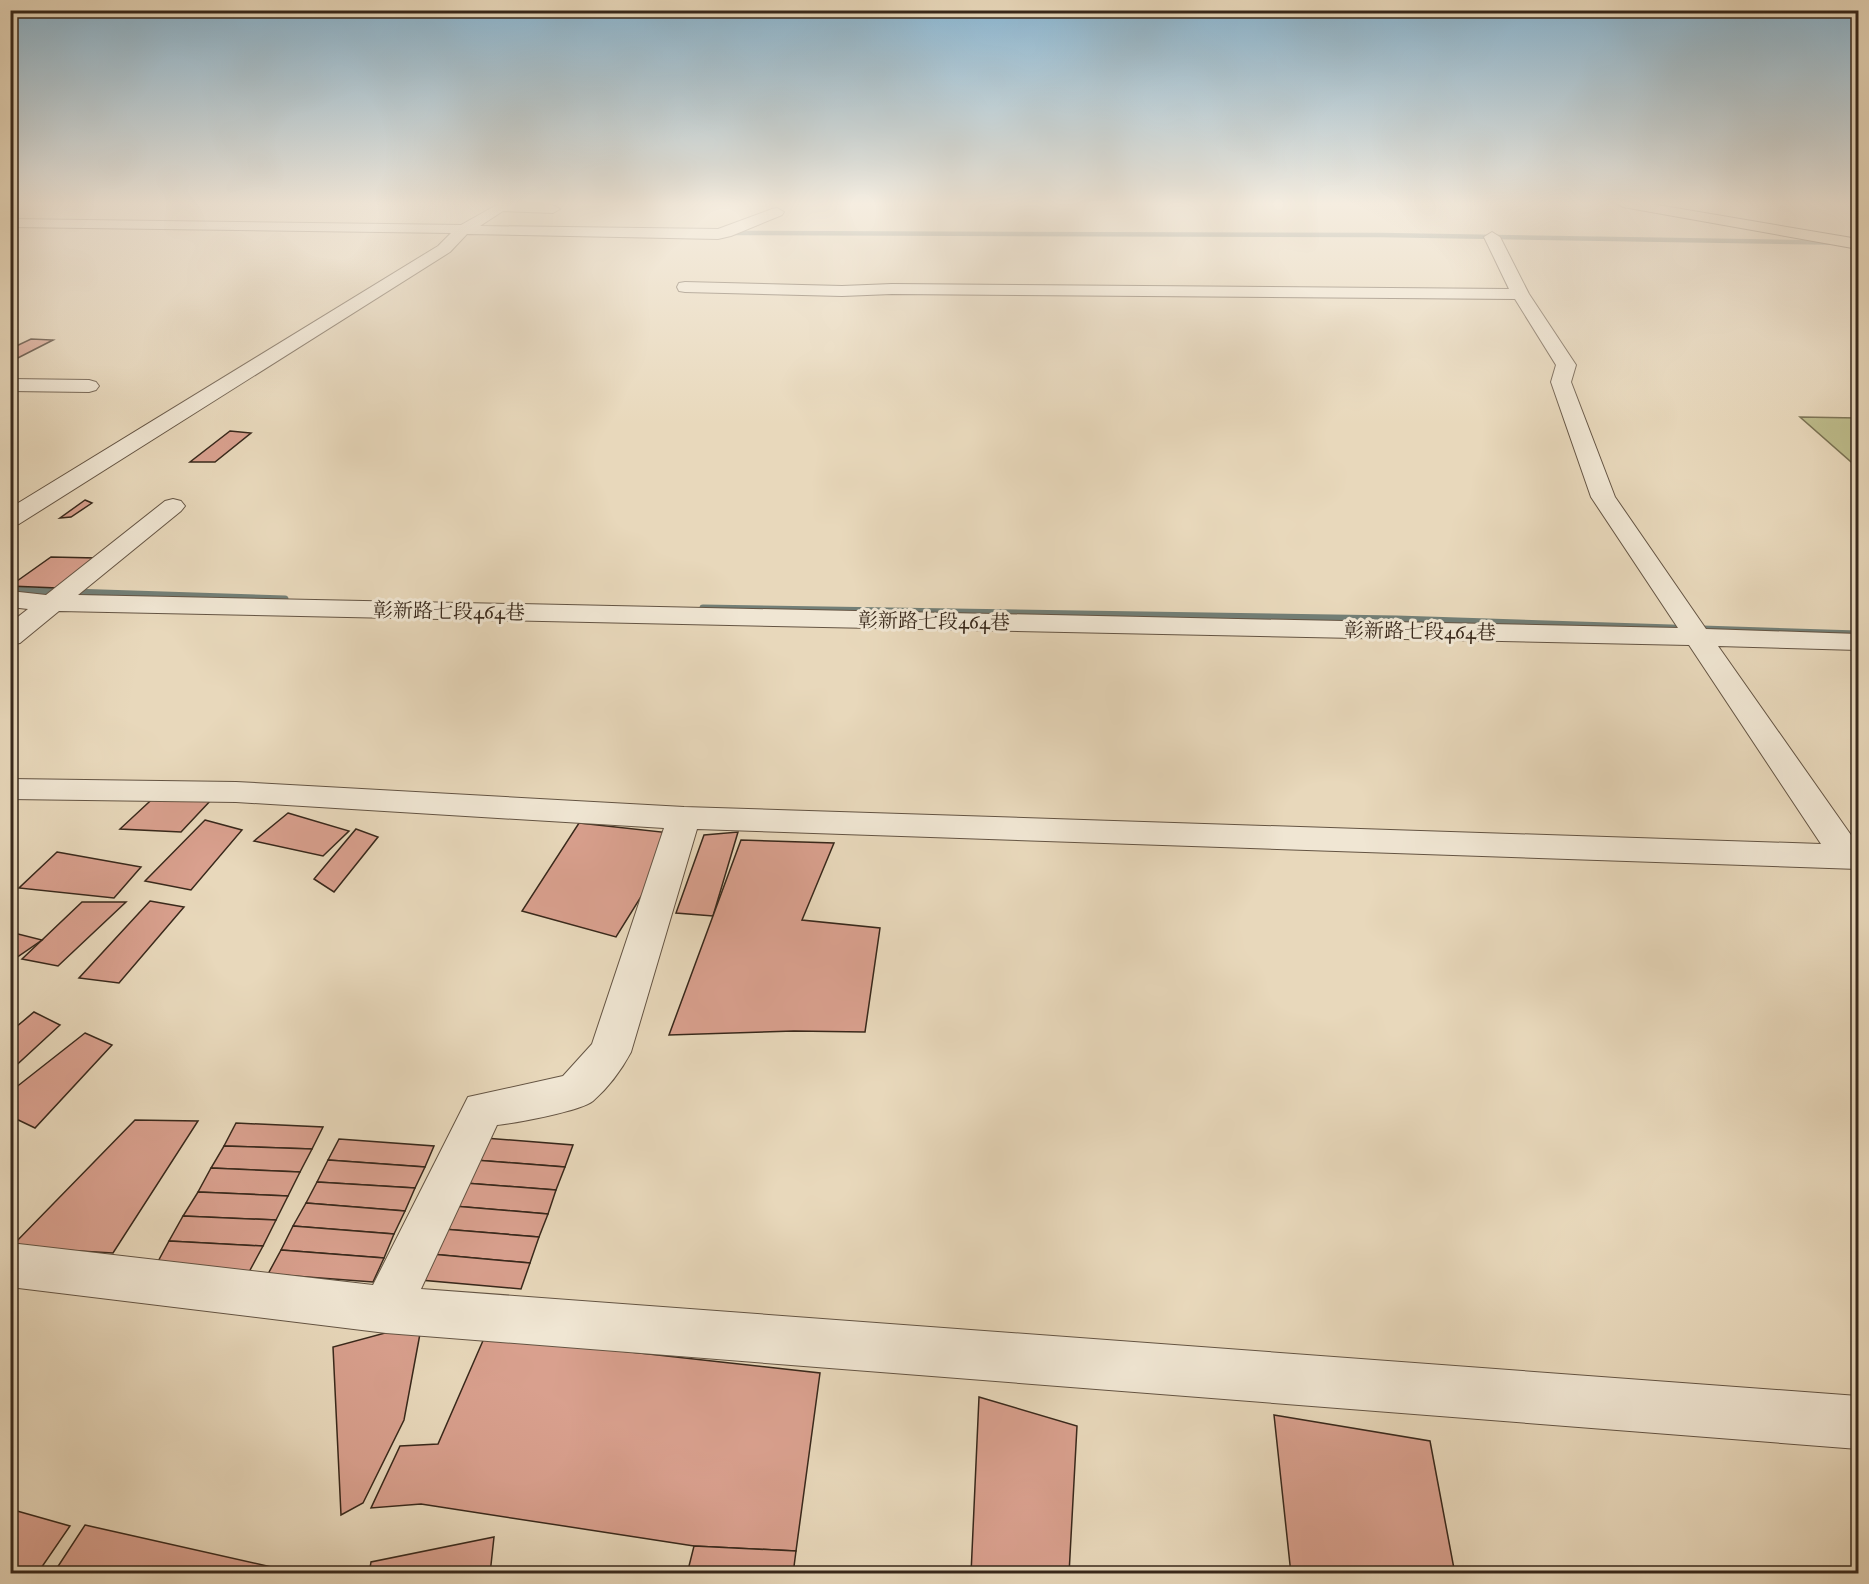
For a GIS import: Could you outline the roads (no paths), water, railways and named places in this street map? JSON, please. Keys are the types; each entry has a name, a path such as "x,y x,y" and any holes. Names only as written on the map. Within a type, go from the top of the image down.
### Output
{"street":[{"path":"10,519 399,277"},
{"path":"1512,277 1520,294 1566,365 1562,382 1603,497 1853,857"},
{"path":"685,287 842,291 904,289 1520,294"},
{"path":"10,385 88,386"},
{"path":"10,637 173,506"},
{"name":"彰新路七段464巷","path":"10,599 50,603 1858,642"},
{"path":"10,789 236,792 684,818 1853,857"},
{"path":"386,1310 483,1110 529,1103 577,1090 609,1052 684,818"},
{"path":"10,1265 386,1310 1858,1423"}],"waterway":[{"path":"10,590 285,599"},
{"path":"703,608 1397,619 1858,634"}]}
